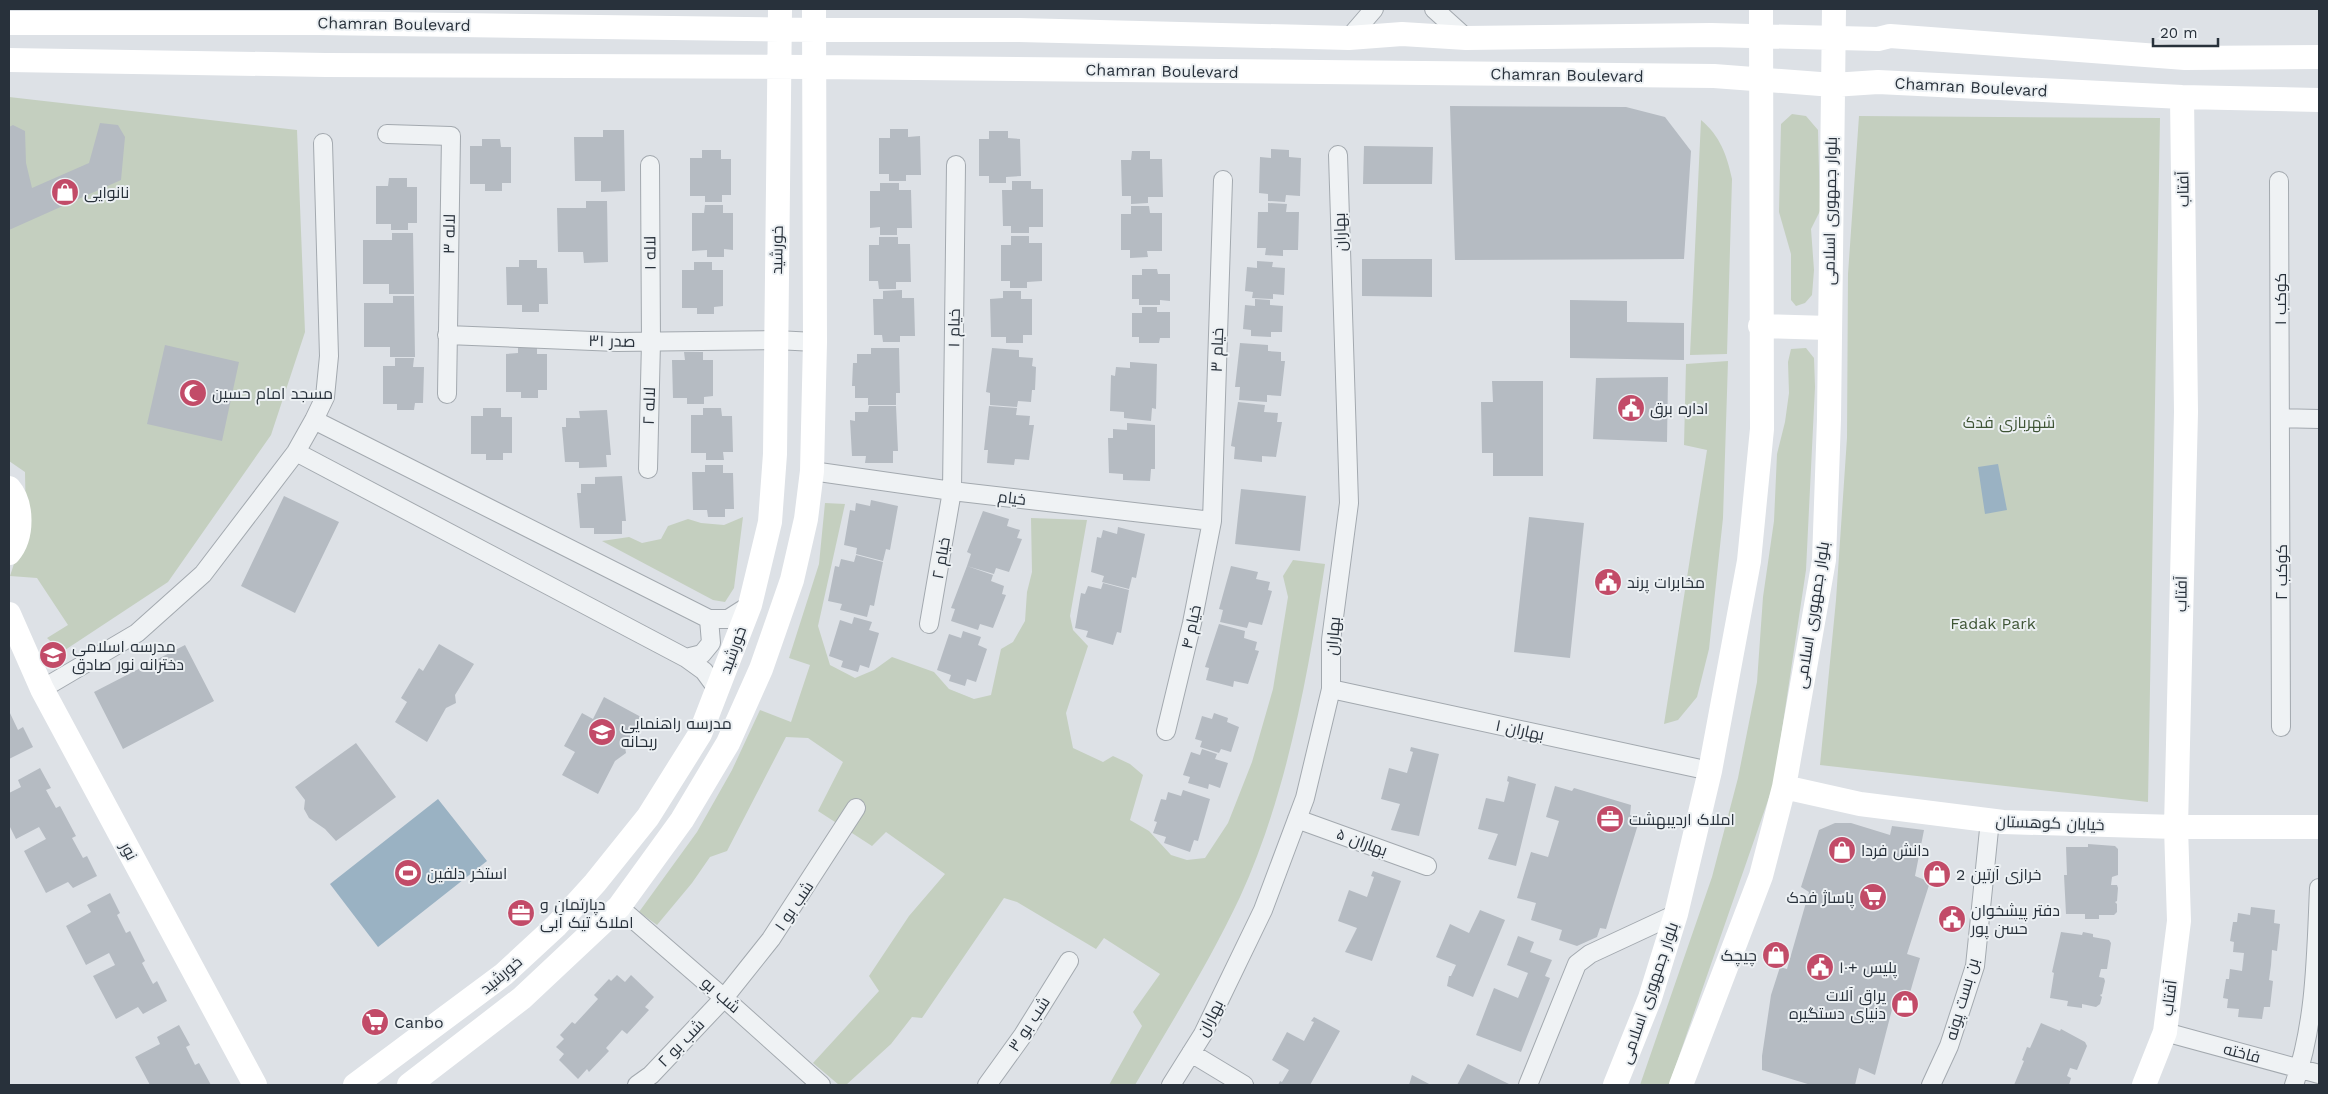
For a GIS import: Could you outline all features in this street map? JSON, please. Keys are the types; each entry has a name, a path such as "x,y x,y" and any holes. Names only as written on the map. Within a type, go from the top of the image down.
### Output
{"main road":[{"name":"بلوار جمهوری اسلامی","path":"1615,1085 1650,998 1676,914 1710,771 1749,561 1762,429 1760,326 1761,9"},
{"name":"بلوار جمهوری اسلامی","path":"1681,1085 1761,876 1784,787 1824,560 1829,419 1828,328 1835,36 1834,9"},
{"name":"خورشید","path":"355,1085 504,974 556,926 595,883 648,817 700,734 718,690 750,605 770,522 774,454 780,19"},
{"path":"815,19 1019,30 1349,38 1402,34 1466,38 1712,35 1762,37 1835,36 1878,39 1890,36 2185,58 2319,57"},
{"name":"Chamran Boulevard","path":"9,23 320,23 815,19"},
{"name":"خورشید","path":"409,1085 522,998 619,908 682,820 728,743 761,669 792,580 806,519 812,472 815,342 815,19"},
{"path":"9,60 779,68"},
{"name":"Chamran Boulevard","path":"779,68 1714,76 1833,85 1878,82 2182,97 2319,100"},
{"name":"آفتاب","path":"2144,1085 2165,1032 2178,921 2176,826 2186,412 2182,97"},
{"path":"1760,326 1828,328"},
{"path":"9,488 19,509 19,531 9,553"},
{"name":"نور","path":"9,614 42,689 255,1085"},
{"name":"خیابان کوهستان","path":"1784,787 1860,804 1990,820 2176,826 2319,827"}],"street":[{"path":"1349,38 1374,9"},
{"path":"1434,9 1466,38"},
{"name":"لاله ۳","path":"388,134 451,136 447,394"},
{"path":"42,689 137,633 204,574 296,452 314,420 325,398 329,356 323,144"},
{"name":"بهاران","path":"1171,1085 1203,1034 1263,910 1305,798 1331,689 1332,640 1349,504 1338,155"},
{"name":"لاله ۱","path":"650,165 651,342"},
{"name":"خیام ۱","path":"952,491 956,165"},
{"name":"خیام ۳","path":"1212,521 1223,180"},
{"name":"کوکب ۱","path":"2280,181 2281,418"},
{"name":"صدر ۳۱","path":"447,335 651,342 776,340 815,342"},
{"name":"لاله ۲","path":"648,469 651,342"},
{"path":"2281,418 2319,419"},
{"name":"کوکب ۲","path":"2281,418 2281,727"},
{"path":"314,420 709,619 728,619 750,605"},
{"path":"296,452 686,658 704,671 718,690"},
{"name":"خیام","path":"812,472 952,491 1212,521"},
{"name":"خیام ۲","path":"929,624 952,491"},
{"name":"خیام ۴","path":"1166,732 1192,624 1212,521"},
{"path":"686,658 702,654 711,643 709,619"},
{"name":"بهاران ۱","path":"1331,689 1710,771"},
{"name":"شب بو ۱","path":"724,998 770,940 856,808"},
{"name":"بهاران ۵","path":"1297,819 1427,866"},
{"name":"بن بست پونه","path":"1931,1085 1949,1046 1975,966 1990,820"},
{"path":"2294,1085 2300,1068 2314,1001 2319,888"},
{"name":"شب بو","path":"619,908 724,998 821,1085"},
{"path":"1528,1085 1577,964 1590,954 1676,914"},
{"name":"شب بو ۳","path":"987,1085 1023,1035 1069,961"},
{"name":"شب بو ۲","path":"637,1085 651,1075 724,998"},
{"name":"فاخته","path":"2165,1032 2319,1074"},
{"path":"1191,1053 1244,1085"}],"green space":[{"path":"9,97 297,130 305,332 271,435 168,582 62,652 47,638 68,625 37,578 10,576 26,527 25,472 9,461"},
{"path":"1792,114 1806,116 1818,130 1820,211 1811,229 1814,270 1812,295 1805,303 1796,306 1791,300 1791,254 1779,212 1781,124"},
{"name":"Fadak Park","path":"1859,116 2160,118 2148,802 1820,765 1836,600 1847,438 1848,274"},
{"path":"1701,120 1708,126 1722,146 1732,179 1727,354 1690,355"},
{"path":"1806,348 1814,358 1815,387 1806,570 1774,783 1669,1085 1640,1085 1712,877 1738,778 1757,682 1763,597 1774,521 1777,454 1785,422 1789,393 1788,362 1791,349"},
{"path":"1728,361 1723,518 1709,649 1697,697 1678,720 1664,724 1707,450 1684,445 1686,364"},
{"path":"825,503 845,504 818,626 830,665 855,678 874,670 892,657 934,672 949,689 974,699 991,695 1001,649 1013,642 1025,621 1027,592 1032,572 1031,518 1087,520 1070,616 1073,630 1088,646 1066,713 1073,748 1103,762 1113,756 1130,764 1143,775 1130,820 1149,831 1171,855 1187,860 1205,858 1228,823 1252,762 1273,689 1288,597 1283,576 1293,560 1325,564 1294,734 1271,817 1240,897 1216,945 1135,1085 1109,1085 1142,1026 1133,1012 1160,974 1104,938 1096,949 1017,902 1004,898 922,1018 912,1017 891,1044 846,1085 839,1085 813,1063 879,991 869,976 909,916 945,874 886,832 872,846 818,811 843,762 808,738 786,737 727,851 710,857 692,883 657,925 639,912 697,832 732,770 760,710 791,722 810,665 789,658 819,564"},
{"path":"743,517 734,588 725,602 713,600 602,541 629,537 642,543 661,539 668,526 688,519 701,523 724,525"}],"water":[{"path":"1998,464 2007,510 1985,514 1978,467"},
{"name":"استخر دلفین","path":"438,799 487,861 378,947 330,884"}],"building":[{"path":"1450,106 1626,107 1665,117 1691,151 1684,259 1455,260"},
{"path":"100,123 118,125 125,137 121,180 9,230 9,127 13,125 25,131 26,163 32,188 89,163"},
{"path":"890,129 908,129 908,137 920,136 921,175 906,175 906,181 889,181 889,174 879,174 879,138 890,138"},
{"path":"603,130 624,130 625,191 601,192 601,181 575,181 574,137 603,137"},
{"path":"989,131 1008,131 1008,138 1020,139 1021,176 1006,177 1006,183 989,183 989,176 979,176 979,139 989,139"},
{"path":"482,139 500,139 501,147 511,147 511,183 502,183 502,191 485,191 485,184 470,184 470,146 482,146"},
{"path":"1364,146 1433,147 1432,184 1363,184"},
{"path":"1271,149 1289,150 1289,157 1301,158 1300,196 1286,195 1285,202 1268,201 1268,194 1259,193 1260,157 1271,158"},
{"path":"702,150 721,150 721,159 731,159 731,195 722,195 722,202 705,202 705,196 690,196 690,158 702,158"},
{"path":"1132,151 1150,151 1150,159 1162,159 1163,197 1148,197 1148,203 1131,204 1131,196 1122,196 1121,160 1131,160"},
{"path":"389,178 407,178 407,187 417,187 417,223 408,223 408,230 391,230 391,224 376,224 376,186 388,186"},
{"path":"1012,181 1031,181 1031,189 1043,189 1043,227 1029,227 1029,233 1011,233 1011,226 1003,226 1002,190 1012,190"},
{"path":"880,183 899,183 899,190 911,190 912,228 897,228 897,235 880,235 880,227 870,228 870,191 880,191"},
{"path":"586,201 607,201 608,262 584,263 583,252 558,252 557,208 586,208"},
{"path":"1268,203 1287,204 1286,212 1299,212 1298,250 1283,250 1283,256 1265,255 1266,248 1257,248 1258,212 1268,212"},
{"path":"705,205 723,205 723,213 733,213 733,250 724,249 724,257 707,257 707,250 692,251 692,213 704,213"},
{"path":"1131,206 1149,206 1150,213 1162,213 1162,251 1147,251 1148,257 1130,258 1130,250 1121,250 1121,214 1131,214"},
{"path":"392,233 413,233 414,294 389,294 389,284 363,284 363,240 392,240"},
{"path":"1011,236 1029,236 1029,243 1042,243 1042,281 1027,282 1027,288 1010,288 1010,281 1001,281 1001,245 1011,245"},
{"path":"879,237 898,237 898,244 910,244 911,282 896,282 896,289 879,289 878,281 869,281 869,245 879,245"},
{"path":"1362,259 1432,259 1432,297 1362,296"},
{"path":"519,260 537,260 537,268 547,268 548,304 539,304 539,312 522,312 522,305 507,305 506,267 519,267"},
{"path":"1257,261 1273,262 1272,267 1285,268 1284,295 1273,294 1273,299 1252,298 1253,292 1245,291 1247,267 1257,268"},
{"path":"694,262 712,262 712,270 723,270 723,306 714,307 714,314 697,314 697,308 682,308 682,270 694,270"},
{"path":"1142,269 1157,269 1158,274 1170,274 1170,301 1160,300 1160,305 1139,305 1139,299 1132,299 1132,275 1142,275"},
{"path":"902,290 902,298 914,298 915,336 900,336 900,342 883,342 882,335 874,335 873,299 883,299 883,291"},
{"path":"1003,291 1021,291 1021,299 1032,299 1032,335 1023,335 1023,343 1006,343 1006,337 991,337 990,299 1003,298"},
{"path":"393,296 414,296 415,357 390,357 390,347 364,347 364,303 393,303"},
{"path":"1255,299 1270,300 1270,305 1283,306 1282,332 1271,332 1271,337 1251,336 1251,330 1243,329 1245,305 1255,306"},
{"path":"1570,300 1627,301 1627,322 1684,323 1684,360 1570,358"},
{"path":"1142,307 1157,307 1157,312 1170,312 1170,338 1160,338 1159,343 1139,343 1139,337 1132,337 1132,313 1142,313"},
{"path":"1240,343 1268,345 1268,351 1281,352 1281,361 1285,361 1281,396 1267,395 1267,402 1239,400 1240,387 1235,387"},
{"name":"مسجد امام‌ حسین","path":"165,345 239,362 222,441 147,424"},
{"path":"518,346 537,346 537,354 547,354 547,390 538,390 538,398 521,398 521,392 506,392 506,354 518,353"},
{"path":"871,348 899,348 900,393 896,393 896,405 868,405 868,398 855,398 855,386 852,386 853,363 857,363 857,354 871,354"},
{"path":"992,348 1019,350 1019,357 1033,358 1032,366 1036,367 1035,390 1032,390 1031,402 1018,401 1017,407 990,405 990,393 986,392"},
{"path":"684,352 703,352 703,360 713,360 713,396 704,397 704,404 687,404 687,398 673,398 672,360 685,360"},
{"path":"395,358 414,358 413,367 424,367 423,403 415,403 414,410 397,410 397,404 383,404 383,366 395,366"},
{"path":"1130,362 1157,364 1156,409 1152,408 1151,421 1124,418 1124,412 1110,411 1111,375 1115,376 1116,367 1130,368"},
{"name":"اداره برق","path":"1668,377 1667,442 1593,439 1596,378"},
{"path":"1492,381 1543,381 1543,476 1493,476 1493,453 1482,453 1481,402 1493,402"},
{"path":"1238,402 1265,405 1264,412 1278,413 1277,422 1282,422 1276,457 1262,456 1262,462 1234,459 1235,447 1231,446"},
{"path":"869,406 896,406 898,451 893,451 893,463 865,463 866,456 852,456 850,420 855,421 855,412 868,412"},
{"path":"989,406 1017,408 1016,415 1030,416 1029,425 1034,425 1029,460 1015,459 1014,465 987,463 988,450 984,450"},
{"path":"483,408 501,408 501,417 512,417 512,453 503,453 503,460 486,460 486,454 471,454 471,416 483,416"},
{"path":"703,408 721,408 722,416 732,416 733,452 723,452 724,460 706,460 706,453 691,453 691,415 703,415"},
{"path":"607,410 611,455 606,455 607,467 579,468 579,462 565,462 562,427 566,427 566,418 580,418 579,411"},
{"path":"1127,423 1155,425 1155,469 1151,469 1150,481 1123,480 1123,474 1109,473 1108,438 1113,438 1113,429 1127,430"},
{"path":"705,465 723,465 723,473 733,473 734,509 725,509 725,517 708,517 707,510 693,510 692,472 705,472"},
{"path":"622,476 626,521 622,521 622,534 594,534 594,528 580,528 577,493 581,493 581,484 595,484 595,477"},
{"path":"1241,489 1306,496 1300,551 1235,544"},
{"path":"284,496 339,522 295,613 241,586"},
{"path":"871,500 898,506 890,550 886,549 883,561 856,554 857,548 844,545 850,510 855,511 856,503 870,506"},
{"path":"983,511 1009,519 1007,526 1020,530 1017,538 1022,539 1009,572 996,568 994,574 967,566 971,554 967,552"},
{"path":"1529,517 1584,523 1570,658 1514,652"},
{"path":"1118,527 1145,534 1136,578 1132,577 1129,589 1102,582 1104,576 1091,572 1097,537 1101,538 1103,530 1117,534"},
{"path":"856,555 883,562 874,606 870,605 867,617 840,610 842,604 828,601 835,566 839,567 841,559 854,562"},
{"path":"967,566 993,575 991,581 1004,586 1002,594 1006,595 993,628 980,624 978,630 951,621 955,609 951,608"},
{"path":"1231,566 1258,572 1256,579 1270,582 1268,590 1272,591 1262,625 1249,622 1247,628 1220,622 1223,610 1219,609"},
{"path":"1103,583 1129,590 1121,633 1117,632 1113,645 1086,637 1088,631 1075,628 1081,593 1085,594 1088,586 1101,589"},
{"path":"854,617 872,622 869,630 879,633 869,668 860,665 858,672 841,667 843,661 829,656 840,620 852,624"},
{"path":"1219,624 1245,631 1244,638 1257,642 1255,650 1259,651 1248,684 1234,681 1233,687 1206,680 1209,668 1205,667"},
{"path":"963,631 981,637 978,645 987,649 976,682 967,679 965,686 949,681 951,675 937,670 949,634 961,638"},
{"path":"439,644 474,664 455,695 456,703 446,708 427,742 395,722 407,702 401,698 419,668 423,671"},
{"path":"185,645 214,701 123,749 94,692"},
{"name":"مدرسه راهنمایی ریحانه","path":"604,697 641,717 625,747 626,753 615,761 598,794 562,775 575,752 564,746 582,713 593,719"},
{"path":"9,711 18,730 23,727 33,747 9,759"},
{"path":"1214,713 1228,718 1227,722 1239,727 1231,752 1221,749 1219,753 1200,747 1202,741 1195,739 1202,716 1212,719"},
{"path":"356,743 396,797 336,841 325,829 309,818 304,809 305,800 295,787"},
{"path":"1411,747 1439,754 1419,836 1391,830 1400,804 1381,799 1389,768 1407,773 1413,752 1410,751"},
{"path":"1202,749 1217,754 1215,759 1228,763 1220,788 1209,784 1208,789 1188,783 1190,777 1183,775 1191,752 1200,755"},
{"path":"40,768 51,788 46,790 56,808 60,806 76,836 72,838 83,858 87,856 97,876 73,888 68,882 46,893 24,851 46,839 39,827 16,839 9,825 9,793 21,787 18,780"},
{"path":"1508,776 1536,784 1516,866 1488,859 1498,834 1478,829 1486,798 1504,802 1509,782 1507,781"},
{"path":"1555,786 1572,791 1574,788 1631,805 1630,815 1640,818 1606,929 1600,928 1597,937 1577,946 1559,940 1562,930 1531,920 1536,903 1517,898 1531,852 1548,857 1559,821 1546,817"},
{"path":"1183,790 1210,799 1198,841 1194,840 1190,852 1164,843 1166,837 1153,833 1157,822 1154,821 1161,799 1166,800 1168,792 1181,796"},
{"path":"1835,823 1851,823 1890,835 1892,826 1924,830 1915,876 1930,882 1907,954 1920,958 1907,1003 1895,998 1875,1075 1859,1068 1855,1085 1811,1085 1762,1070 1762,1056 1771,995 1780,967 1787,969 1809,892 1801,887 1819,830"},
{"path":"2088,844 2115,846 2118,849 2118,875 2112,877 2111,885 2117,885 2118,888 2117,901 2115,902 2117,904 2117,912 2114,915 2099,915 2099,919 2085,919 2085,914 2066,914 2064,875 2067,875 2066,847 2088,847"},
{"path":"1373,871 1401,881 1372,961 1345,952 1357,928 1338,921 1349,890 1367,897 1374,877 1371,876"},
{"path":"110,893 120,913 117,915 126,933 130,931 145,961 142,963 153,984 157,981 167,1001 143,1014 138,1007 116,1019 93,976 115,965 109,953 86,965 66,926 91,912 87,905"},
{"path":"2251,907 2275,910 2274,923 2280,924 2277,951 2272,950 2269,980 2273,981 2270,1007 2264,1007 2262,1019 2238,1017 2239,1009 2227,1008 2228,999 2223,998 2226,979 2229,979 2230,969 2242,971 2244,953 2233,952 2234,942 2230,941 2233,922 2237,922 2238,913 2250,915"},
{"path":"1480,910 1505,920 1473,997 1447,986 1449,976 1451,976 1456,965 1436,957 1450,924 1469,933"},
{"path":"2061,932 2082,935 2083,932 2093,934 2093,937 2109,940 2111,943 2107,969 2101,969 2099,977 2104,978 2105,981 2102,994 2100,995 2102,997 2100,1004 2096,1007 2082,1004 2082,1008 2067,1006 2068,1001 2050,998 2054,973 2052,972"},
{"path":"1518,936 1534,942 1530,952 1552,960 1545,976 1550,978 1521,1052 1476,1035 1494,988 1518,998 1528,973 1507,965"},
{"path":"617,975 625,982 631,975 654,997 645,1007 649,1010 627,1034 622,1030 606,1048 609,1051 589,1072 587,1069 578,1079 559,1060 564,1054 556,1047 564,1039 560,1035 572,1022 575,1024 598,999 594,995 609,979 611,981"},
{"name":"Canbo","path":"372,1017 385,1026 370,1028"},
{"path":"1314,1017 1340,1031 1310,1085 1278,1085 1289,1070 1272,1060 1287,1032 1304,1041 1314,1022 1311,1021"},
{"path":"2041,1023 2060,1031 2061,1029 2085,1042 2087,1046 2077,1070 2070,1068 2067,1076 2071,1078 2069,1085 2014,1085 2024,1061 2022,1060 2027,1047 2030,1048"},
{"path":"179,1025 190,1045 186,1047 195,1065 199,1063 211,1085 150,1085 135,1057 160,1044 157,1037"},
{"path":"1468,1064 1509,1084 1457,1085"},
{"path":"1412,1075 1431,1085 1409,1085"}],"place":[{"name":"نانوایی","path":"65,192"},
{"name":"مسجد امام‌ حسین","path":"193,393"},
{"name":"اداره برق","path":"1631,408"},
{"name":"مخابرات پرند","path":"1608,582"},
{"name":"مدرسه اسلامی دخترانه نور صادق","path":"53,655"},
{"name":"مدرسه راهنمایی ریحانه","path":"602,732"},
{"name":"املاک اردیبهشت","path":"1610,819"},
{"name":"دانش فردا","path":"1842,850"},
{"name":"استخر دلفین","path":"408,873"},
{"name":"خرازی آرتین 2","path":"1937,874"},
{"name":"پاساژ فدک","path":"1873,897"},
{"name":"دپارتمان و املاک تیک آبی","path":"521,913"},
{"name":"دفتر پیشخوان حسن پور","path":"1952,919"},
{"name":"چیچک","path":"1776,955"},
{"name":"پلیس +۱۰","path":"1820,967"},
{"name":"یراق آلات دنیای دستگیره","path":"1905,1004"},
{"name":"Canbo","path":"375,1022"}],"park label":[{"name":"شهربازی فدک","path":"2009,422"}]}
